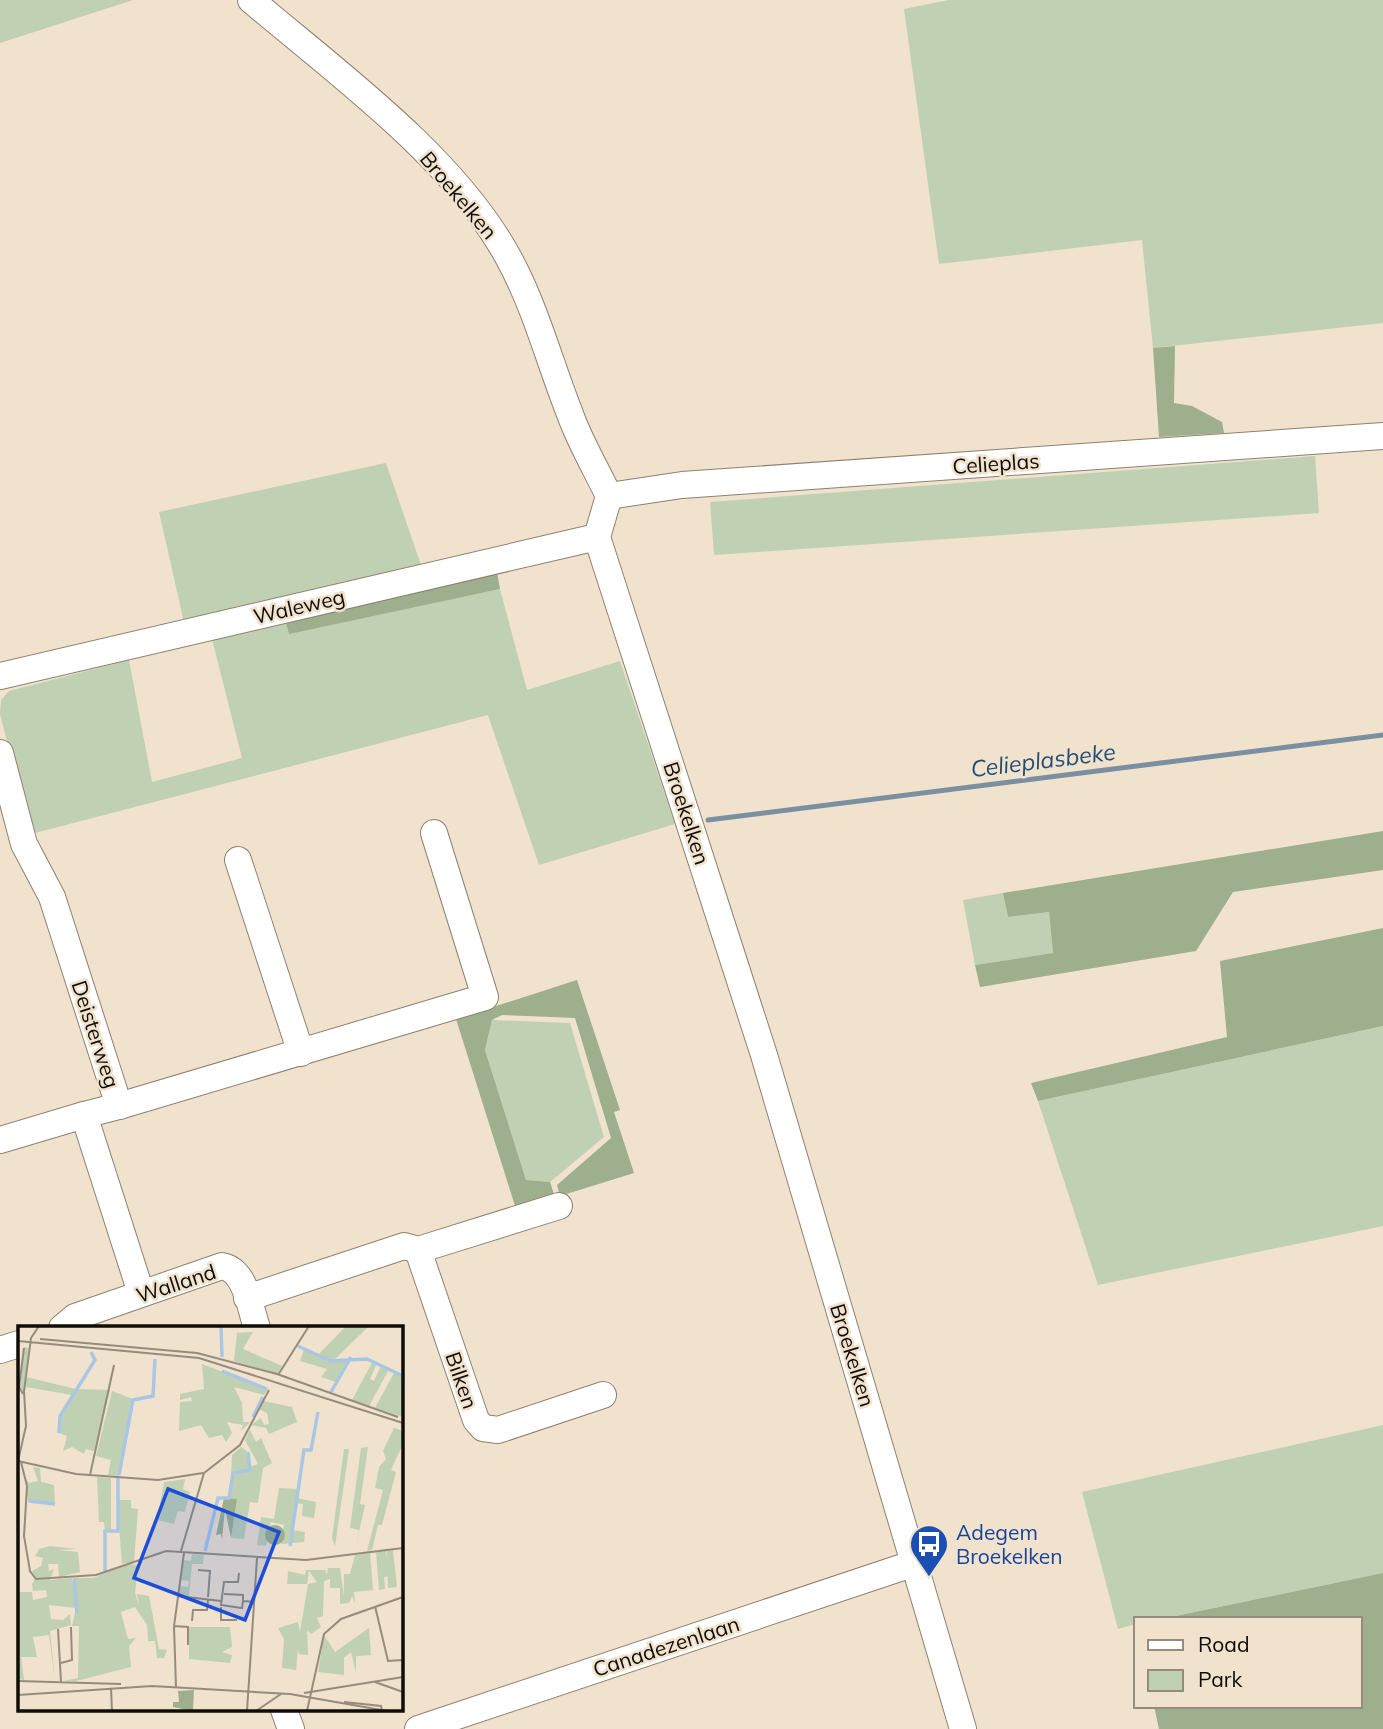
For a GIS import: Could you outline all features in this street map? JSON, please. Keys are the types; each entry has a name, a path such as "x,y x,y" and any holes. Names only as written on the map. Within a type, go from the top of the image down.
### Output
{"street":[{"name":"Broekelken","path":"251,0 397,125 456,185 484,219 507,254 526,293 571,418 609,496"},
{"name":"Celieplas","path":"609,496 682,485 1383,436"},
{"path":"597,537 609,496"},
{"name":"Broekelken","path":"597,537 764,1055 963,1729"},
{"name":"Waleweg","path":"0,676 597,537"},
{"name":"Deisterweg","path":"0,753 24,844 52,898 119,1106 84,1115 141,1293"},
{"path":"119,1106 485,997 434,833"},
{"path":"238,860 301,1053"},
{"path":"0,1140 84,1115"},
{"path":"247,1298 404,1246 418,1250 559,1206"},
{"name":"Bilken","path":"418,1250 476,1420 483,1428 498,1430 603,1395"},
{"name":"Walland","path":"64,1326 75,1317 222,1266 232,1268 239,1276 256,1326"},
{"path":"0,1350 18,1343"},
{"name":"Canadezenlaan","path":"418,1729 915,1563"},
{"path":"285,1712 291,1729"}],"green space":[{"path":"0,0 133,0 0,43"},
{"path":"949,0 1383,0 1383,323 1153,348 1142,240 939,264 904,9"},
{"path":"1175,346 1174,403 1192,406 1222,422 1224,433 1159,437 1153,348"},
{"path":"1315,456 1319,513 714,555 710,502"},
{"path":"386,463 422,568 184,622 159,512"},
{"path":"497,572 500,589 289,634 285,620"},
{"path":"500,589 527,690 620,661 675,824 539,865 488,715 31,834 0,714 1,700 9,691 129,660 152,782 242,758 212,639 285,620 289,633"},
{"path":"1383,831 1383,870 1233,892 1196,951 980,987 975,965 1053,953 1049,912 1008,917 1003,893"},
{"path":"1003,893 1008,917 1049,912 1053,953 975,965 963,900"},
{"path":"1383,928 1383,1026 1038,1101 1031,1083 1227,1037 1220,961"},
{"path":"577,980 620,1110 614,1112 634,1173 560,1196 557,1185 611,1138 575,1018 502,1015 492,1020 485,1050 526,1180 550,1182 555,1197 516,1209 456,1019"},
{"path":"492,1020 570,1023 604,1137 550,1182 526,1180 485,1050"},
{"path":"1383,1026 1383,1226 1098,1285 1038,1101"},
{"path":"1383,1425 1383,1573 1171,1617 1134,1617 1134,1625 1118,1629 1082,1492"},
{"path":"1383,1573 1383,1729 1159,1729 1154,1708 1362,1708 1362,1617 1171,1617"}],"waterway":[{"name":"Celieplasbeke","path":"708,820 1383,735"}],"place":[{"name":"Adegem Broekelken","path":"929,1578"}]}
